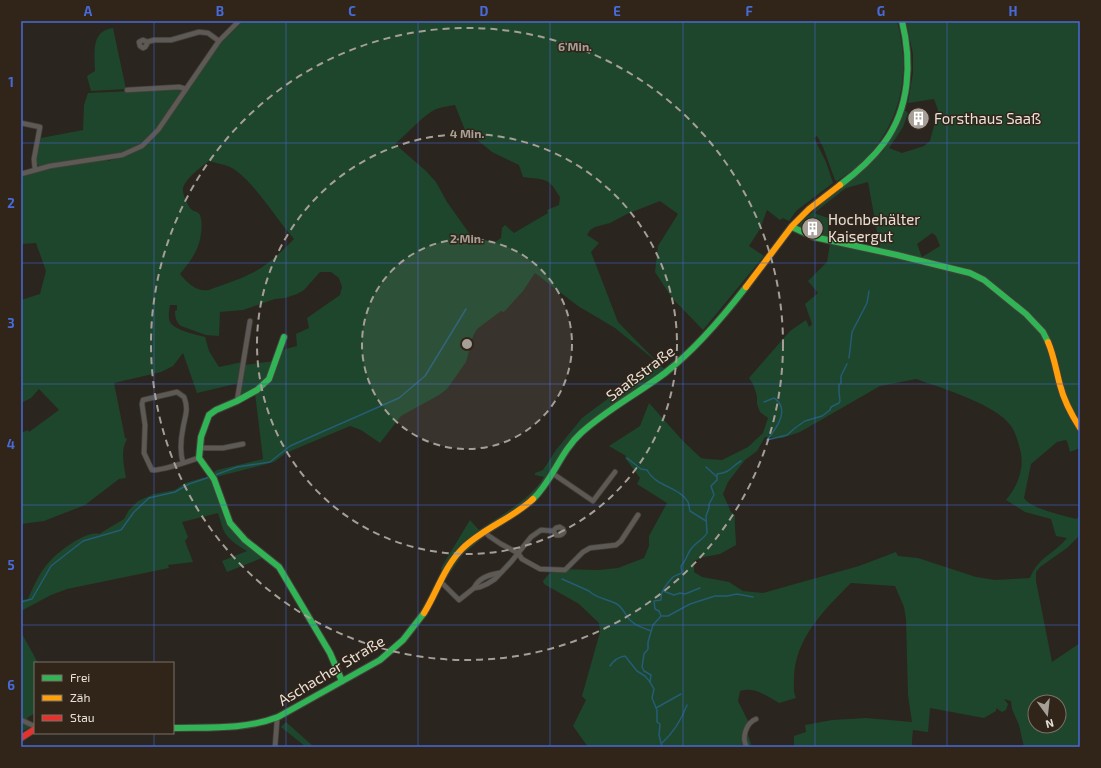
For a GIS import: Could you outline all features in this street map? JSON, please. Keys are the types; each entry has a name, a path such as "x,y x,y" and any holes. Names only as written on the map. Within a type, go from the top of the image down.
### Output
{"street":[{"path":"21,174 35,170 122,155 142,146 158,130 219,41 239,21"},
{"name":"Saaßstraße","path":"492,527 519,510 537,495 567,448 578,436 593,423 669,370 699,342 742,291 792,227 809,209 855,174 881,148 894,128 904,102 908,72 908,46 902,21"},
{"path":"147,42 154,40 171,40 199,32 208,33 219,41"},
{"path":"126,90 180,87 186,89"},
{"path":"21,123 40,127 34,159 35,170"},
{"path":"792,227 814,237 943,266 970,273 984,280 1026,314 1043,332 1053,353 1060,386 1067,407 1071,416 1080,428"},
{"path":"237,401 250,321"},
{"path":"284,337 269,379 257,390 216,410 209,415 204,426 200,448 200,458 212,477 230,523 245,540 279,567 330,653 342,681"},
{"path":"183,463 182,429 187,410 184,397 176,392 143,400 142,404 146,429 144,453 152,470 183,463 200,458"},
{"path":"200,448 223,448 243,444"},
{"path":"552,473 593,501 615,472"},
{"path":"485,532 501,544 518,553 522,559 540,569 565,570 583,552 590,548 616,545 621,541 638,515"},
{"name":"Aschacher Straße","path":"174,728 244,726 276,718 293,710 380,660 398,645 413,629 426,611 450,563 460,551 492,527"},
{"path":"440,582 459,600 474,588 487,584 495,579 531,537 541,530 553,531"},
{"path":"474,588 476,583 483,577 499,573"},
{"path":"275,747 276,718"},
{"path":"747,747 746,731 752,720 756,719"},
{"path":"21,720 32,725 34,728"},
{"path":"21,738 34,730"}],"green space":[{"path":"243,21 897,21 901,40 903,77 895,113 877,145 854,169 837,181 835,180 823,147 817,136 814,138 826,162 833,183 796,211 789,221 783,218 780,220 767,210 760,229 749,246 764,256 703,330 672,298 655,272 658,246 678,214 660,201 590,230 587,235 599,243 591,252 618,322 663,368 672,372 589,429 589,431 573,446 557,473 537,501 480,540 462,555 445,580 441,568 470,520 479,530 523,500 538,486 544,477 535,475 535,473 543,470 556,450 582,418 657,362 615,328 578,306 535,273 523,291 504,312 501,311 477,329 473,336 466,362 447,389 401,416 380,443 361,430 350,426 286,453 274,462 216,477 233,523 244,536 271,556 227,572 222,561 247,551 227,536 218,513 182,522 188,537 185,541 193,562 168,565 169,568 67,589 51,595 21,611 21,600 28,599 40,573 55,556 81,538 88,535 99,534 124,519 129,510 138,501 154,494 175,490 185,483 209,476 217,470 263,459 255,393 261,389 282,350 297,346 296,334 309,328 307,318 340,295 342,287 339,278 331,272 320,272 304,290 297,294 285,298 275,299 243,310 220,312 219,336 206,335 181,326 176,317 175,311 177,310 177,305 170,305 169,316 172,325 181,330 205,337 209,351 219,367 242,362 239,383 197,393 183,353 173,366 161,372 114,383 125,438 127,439 123,453 126,478 119,479 85,505 44,521 21,524 21,433 28,430 29,432 59,410 39,389 31,398 21,403 21,300 40,294 46,271 36,243 21,244 21,176 46,169 107,159 108,161 131,153 146,144 218,46","holes":["455,105 465,130 492,152 519,165 523,177 542,179 549,183 560,197 559,205 547,210 548,213 514,233 505,225 502,228 501,238 494,243 469,233 447,202 436,182 426,171 395,144 430,112 438,108","209,161 230,167 247,180 294,239 271,261 256,271 209,290 201,290 186,281 180,274 191,260 196,250 202,227 200,215 189,206 186,201 183,188 190,177"]},
{"path":"906,21 1080,21 1080,424 1069,404 1057,358 1048,337 1034,318 1003,290 981,276 957,266 814,236 799,226 800,223 821,205 826,198 874,160 883,151 894,133 904,111 908,113 903,127 889,148 902,153 924,146 930,141 938,110 934,99 908,103 913,73 913,54","holes":["868,182 880,248 828,236 828,218 814,213 846,188","932,233 936,236 940,246 922,257 917,244"]},
{"path":"113,28 126,89 91,91 87,76 95,71 95,44 97,38 106,30"},
{"path":"179,89 181,92 163,121 141,143 131,149 120,153 42,166 39,166 36,163 41,138 83,130 84,105 88,93"},
{"path":"830,244 906,260 970,276 982,282 1023,315 1041,335 1047,345 1077,428 1080,432 1080,448 1070,452 1067,441 1057,442 1031,464 1024,498 1033,505 1048,511 1076,519 1080,516 1080,535 1067,548 1040,567 1036,572 1036,581 1052,662 1080,643 1080,747 1024,747 1019,725 1012,709 1011,701 1004,699 1008,704 1006,710 1002,712 996,708 996,711 984,718 930,708 928,732 913,730 912,745 925,747 794,747 794,736 806,732 805,725 832,720 866,718 912,722 908,695 906,619 904,607 895,586 851,583 821,615 805,638 795,665 794,694 796,698 779,703 755,691 740,691 738,701 748,721 745,729 752,747 588,747 573,726 586,700 582,696 600,632 599,623 579,604 544,584 543,581 548,575 557,569 599,570 618,568 644,558 649,546 649,536 667,503 637,484 640,478 625,458 626,456 609,446 640,426 649,403 683,441 701,458 722,460 748,447 763,433 768,418 760,412 757,404 757,396 753,384 749,378 790,331 806,320 809,327 812,324 805,304 818,293 808,281 827,262","holes":["916,379 953,392 993,411 1004,418 1011,426 1017,438 1022,463 1017,483 1006,500 1025,512 1051,519 1056,536 1067,538 1037,565 1030,578 995,580 976,577 918,558 898,556 896,552 859,566 763,593 743,591 729,582 702,577 694,572 694,561 704,557 720,554 736,545 735,515 731,512 723,494 728,482 745,460 757,451 765,437 782,438 800,432 880,386"]},
{"path":"274,361 265,382 240,396 245,365"},
{"path":"21,632 37,662 34,662 34,714 27,718 33,726 21,732"},
{"path":"286,722 314,747 306,747 281,727"}],"waterway":[{"path":"849,358 852,332 867,303 869,291"},
{"path":"215,475 237,467 270,462 290,446 399,398 425,376 466,309"},
{"path":"767,440 787,435 805,421 822,416 830,410 831,407 839,403 839,385 841,383 841,376 847,364"},
{"path":"764,402 774,398 779,403 782,413 778,425 767,440"},
{"path":"627,458 641,469 647,470 656,480 679,493 688,502 690,511 706,521"},
{"path":"662,747 659,735 660,724 657,722 657,710 652,698 654,689 650,682 651,675 644,671 642,667 644,654 648,649 648,642 653,625 661,616 659,611 655,609 654,601 661,600 662,593 666,585 673,577 682,573 681,566 690,551 707,533 706,516 709,504 714,495 711,486 717,480 717,474 728,471 741,461"},
{"path":"706,467 716,476"},
{"path":"21,602 32,599 51,566 83,541 121,530 134,512 149,498 175,492 189,484 210,477"},
{"path":"562,579 618,605 633,623 651,631"},
{"path":"663,591 674,595 680,593 685,594 700,588"},
{"path":"662,616 668,616 690,604 715,596 737,594 753,597"},
{"path":"610,666 616,659 625,656 637,671 645,676 650,682"},
{"path":"656,708 681,694"},
{"path":"662,743 677,726 687,705"}],"traffic: fast":[{"path":"840,185 864,166 874,155 893,129 899,115 904,100 908,68 902,21"},
{"path":"792,227 814,237 970,273 984,280 1026,314 1043,332 1048,342"},
{"path":"533,499 546,483 567,449 581,433 611,409 654,381 676,364 708,333 746,287"},
{"path":"284,337 269,379 257,390 216,410 209,415 201,437 199,458 214,479 230,523 245,540 279,567 330,653 342,681"},
{"path":"174,728 239,726 278,717 380,660 403,640 424,613"}],"traffic: slow":[{"path":"746,287 792,226 809,209 840,185"},
{"path":"1048,342 1064,396 1080,428"},
{"path":"424,613 445,572 462,549 479,535 516,512 533,499"}],"traffic: jam":[{"path":"21,738 34,730"}],"place":[{"name":"Forsthaus Saaß","path":"918,118"},
{"name":"Hochbehälter Kaisergut","path":"813,228"}]}
